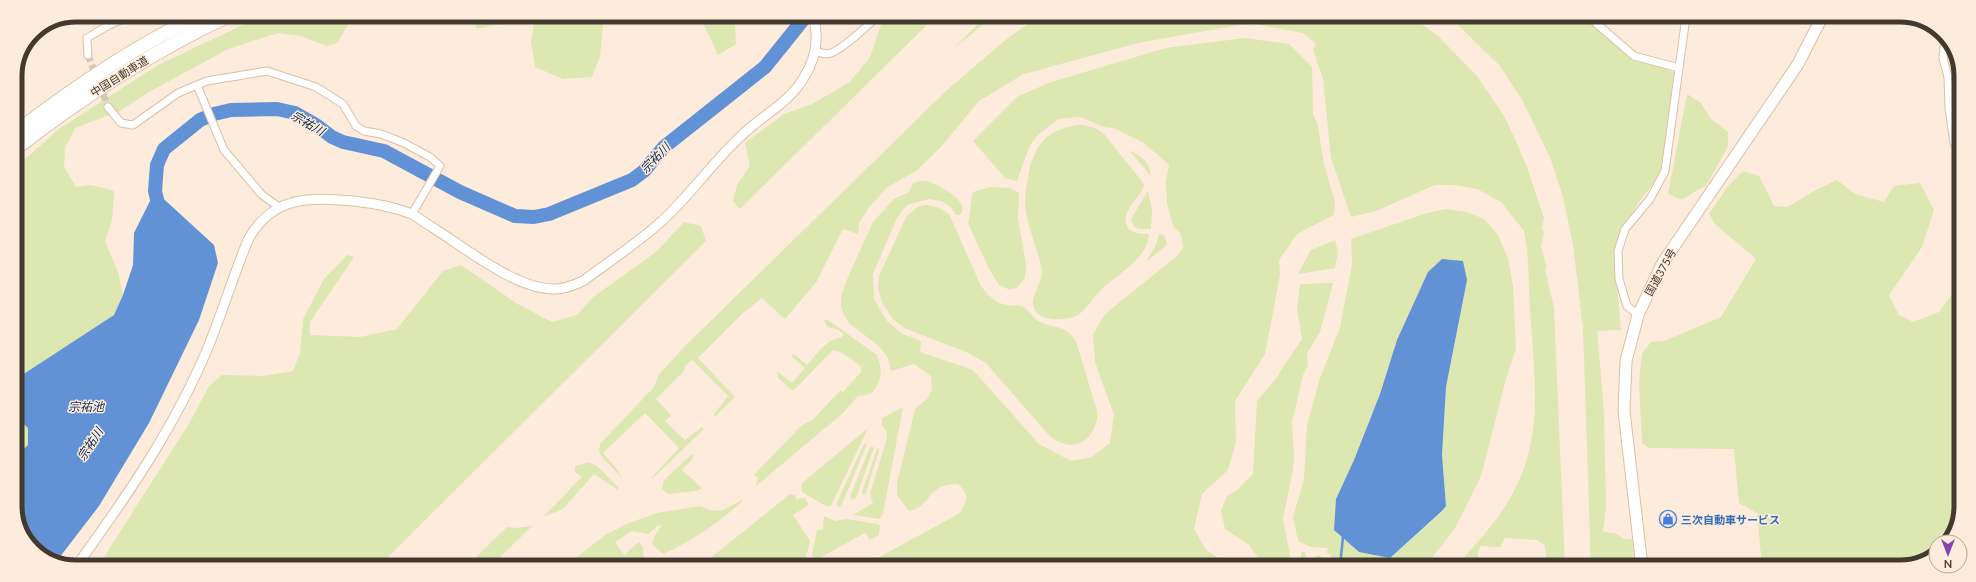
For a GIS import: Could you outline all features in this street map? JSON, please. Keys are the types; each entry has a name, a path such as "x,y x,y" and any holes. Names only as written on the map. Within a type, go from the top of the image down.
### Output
{"highway":[{"name":"中国自動車道","path":"22,128 90,79 141,48 188,22"},
{"name":"中国自動車道","path":"22,144 66,111 140,62 216,22"},
{"name":"国道375号","path":"1641,560 1624,411 1626,361 1638,315 1662,264 1798,64 1819,22"}],"street":[{"path":"88,55 87,38 116,22"},
{"path":"81,560 153,457 179,408 209,345 248,240 256,225 267,214 279,207 301,200 338,200 368,203 412,214 517,281 534,287 556,289 577,284 584,281 661,221 686,197 730,147 793,92 803,79 816,51 817,37 814,22"},
{"path":"816,51 823,54 832,53 872,22"},
{"path":"1595,22 1634,56 1679,68"},
{"path":"1638,315 1627,306 1619,279 1618,251 1625,228 1650,199 1665,171 1685,22"},
{"path":"1944,45 1943,58 1948,77 1949,108 1954,142"},
{"path":"108,107 121,123 133,125 178,93 197,85 207,81 267,71 316,87 343,104 356,126 364,131 381,134 404,143 430,157 440,166 435,178 412,214"},
{"path":"197,85 224,150 262,194 279,207"}],"green space":[{"path":"249,22 349,22 337,43 327,46 300,36 278,33 228,49 149,92 120,111 75,128 65,148 64,167 76,187 91,185 114,191 112,220 105,241 118,272 123,295 114,315 22,375 22,162 59,129 158,65"},
{"path":"474,22 501,22 499,24 477,29"},
{"path":"534,22 609,22 603,24 600,56 592,77 563,79 535,67 531,42"},
{"path":"703,22 737,22 735,25 736,44 718,55"},
{"path":"882,22 930,22 740,209 733,201 737,185 750,166 745,143 784,114 812,104 850,82 870,57"},
{"path":"980,22 987,22 953,49"},
{"path":"1031,22 1245,22 1240,25 1138,43 1024,74 979,101 940,148 916,171 886,188 868,209 859,223 858,234 843,229 817,281 785,319 762,298 742,314 698,358 735,397 715,417 714,414 728,396 692,360 685,366 684,371 656,399 671,415 665,421 685,440 702,427 704,429 652,479 653,476 679,448 645,413 603,453 623,479 601,456 599,452 600,444 654,387 658,376 682,349 947,90 1008,38"},
{"path":"1259,22 1419,22 1438,36 1477,76 1504,116 1527,167 1544,218 1542,228 1544,233 1541,246 1547,268 1545,269 1554,308 1565,560 1548,560 1546,558 1545,546 1537,540 1505,538 1500,547 1481,546 1478,551 1478,560 1461,560 1489,529 1506,505 1518,483 1526,461 1531,439 1535,395 1527,248 1524,231 1501,202 1477,189 1454,185 1435,185 1376,211 1351,217 1331,158 1323,79 1313,50 1316,44 1303,33 1259,25"},
{"path":"1455,22 1589,22 1625,52 1674,72 1661,174 1639,202 1618,236 1615,261 1621,330 1597,331 1604,412 1606,505 1603,532 1615,533 1624,539 1632,539 1634,560 1591,560 1583,329 1573,244 1563,197 1550,157 1522,100 1500,66"},
{"path":"1245,38 1289,44 1312,67 1313,114 1317,122 1324,164 1335,202 1334,215 1297,234 1279,260 1280,275 1265,354 1235,401 1236,442 1228,470 1202,494 1194,529 1206,550 1222,560 874,560 960,513 966,501 966,495 958,484 947,485 934,491 922,505 909,511 897,495 897,483 915,409 927,399 932,389 931,376 914,364 891,371 888,358 879,346 850,324 844,315 841,307 841,296 873,222 894,199 909,192 913,183 924,181 931,183 945,189 957,199 961,204 962,210 960,215 956,215 950,206 941,201 929,199 907,205 897,218 873,274 874,299 887,321 901,333 921,341 920,352 973,370 1039,444 1071,461 1092,457 1110,443 1114,415 1095,362 1093,334 1105,314 1177,256 1183,248 1181,234 1173,226 1167,203 1166,181 1169,165 1144,143 1114,128 1104,127 1080,117 1059,119 1039,134 1030,145 1017,181 1005,178 973,141 1017,97 1048,83 1166,48"},
{"path":"1687,94 1701,103 1710,118 1728,132 1728,146 1706,186 1682,200 1668,194"},
{"path":"1082,125 1095,128 1104,134 1144,184 1140,194 1126,215 1126,220 1127,226 1131,231 1140,234 1149,234 1147,243 1138,258 1103,288 1078,315 1065,319 1050,319 1043,317 1034,309 1034,297 1042,276 1042,271 1026,213 1025,203 1027,185 1030,167 1034,156 1044,140 1051,134 1060,130"},
{"path":"1129,150 1141,157 1147,163 1150,170 1150,175"},
{"path":"1743,171 1759,176 1774,206 1787,207 1837,180 1855,194 1884,202 1894,186 1920,183 1934,210 1922,247 1889,295 1899,315 1913,322 1939,312 1954,291 1954,513 1946,534 1928,534 1927,553 1907,560 1761,560 1757,513 1739,503 1734,449 1649,448 1642,443 1639,382 1642,353 1651,342 1664,341 1721,317 1756,259 1714,223 1709,213 1729,185"},
{"path":"990,187 1010,188 1019,193 1018,218 1026,265 1025,278 1018,287 1010,290 999,285 989,269 968,223 973,192"},
{"path":"1148,191 1152,210 1151,229 1140,229 1134,227 1131,219"},
{"path":"927,205 940,208 950,216 981,286 989,296 1000,303 1024,307 1040,322 1064,329 1076,341 1097,411 1095,427 1091,434 1080,443 1073,445 1054,440 986,363 966,352 904,328 892,318 883,304 878,289 879,276 906,217 919,206"},
{"path":"1446,209 1467,212 1484,219 1498,235 1508,258 1513,286 1516,349 1506,379 1481,476 1454,530 1430,560 1332,560 1332,557 1327,552 1328,548 1311,547 1298,541 1293,517 1304,479 1307,425 1320,378 1340,328 1352,264 1351,239 1427,213","holes":["1467,280 1446,387 1442,455 1446,506 1442,512 1390,558 1336,499 1354,460 1380,394 1397,340"]},
{"path":"684,222 701,226 706,241 385,560 102,560 190,422 209,386 222,375 262,376 293,371 300,353 303,319 324,279 347,255 354,257 310,322 310,335 360,337 397,329 443,271 461,265 516,303 552,322 577,315 592,298 656,252"},
{"path":"1159,233 1165,236 1167,245 1146,262 1156,245"},
{"path":"1335,240 1338,252 1335,268 1298,274 1311,250"},
{"path":"1333,283 1320,332 1307,353 1308,365 1303,375 1292,422 1294,455 1293,470 1283,518 1291,560 1260,560 1249,545 1225,529 1221,511 1227,496 1237,490 1253,474 1257,401 1278,376 1302,339 1297,309 1300,284"},
{"path":"824,320 828,320 877,355 881,371 877,385 871,394 858,396 842,414 756,486 758,478 754,475 801,426 812,420 841,390 843,392 861,372 861,367 855,362 844,354 833,350 793,391 778,378 777,371 792,383 805,368 791,356 794,354 807,365 826,344 841,338 844,334 836,329 827,327"},
{"path":"903,407 883,514 880,519 853,515 873,503 870,494 887,438 886,430 882,426 882,418"},
{"path":"22,422 28,428 28,445 22,451"},
{"path":"868,428 831,506 826,506 802,492 801,484"},
{"path":"864,444 867,444 840,507 838,506 837,502"},
{"path":"870,447 874,447 856,498 852,500 850,497"},
{"path":"877,449 879,450 866,493 863,495 862,492"},
{"path":"692,454 694,457 682,470 702,488 697,491 668,494 662,489 664,480"},
{"path":"589,462 597,466 618,487 618,490 594,474 563,509 543,517 582,477 575,472 575,466"},
{"path":"790,494 795,495 796,499 805,498 809,505 793,515 810,541 805,560 709,560"},
{"path":"742,500 743,501 715,524 686,543 663,554 652,544 655,535 662,525 657,526 648,534 632,531 615,542 624,555 639,542 643,547 644,560 573,560 605,535 629,523 657,513 700,506 709,510 721,511"},
{"path":"824,516 835,521 846,519 878,524 880,526 879,535 870,540 865,533 816,560 812,555 817,530 823,529"},
{"path":"532,526 497,560 473,560 507,527 516,528"},
{"path":"1301,552 1305,552 1306,560 1302,560"},
{"path":"1318,555 1325,560 1314,560"}],"water":[{"name":"宗祐池","path":"155,191 214,245 218,263 199,320 149,423 99,506 60,557 46,551 33,539 23,517 22,451 28,445 28,428 22,422 22,375 114,315 123,295 133,265 134,233"},
{"path":"1442,259 1463,261 1467,280 1446,387 1442,455 1446,506 1390,558 1359,552 1334,530 1336,499 1354,460 1380,394 1397,340 1428,272"}],"waterway":[{"name":"宗祐川","path":"159,208 155,191 157,165 164,149 200,120 214,114 231,110 277,109 295,113 316,125 332,137 343,142 384,151 460,192 515,216 534,217 549,214 632,180 644,171 664,147 765,67 801,22"},
{"path":"1341,560 1343,537"}],"tunnel":[{"path":"88,55 108,107"}],"place":[{"name":"三次自動車サービス","path":"1668,519"}]}
